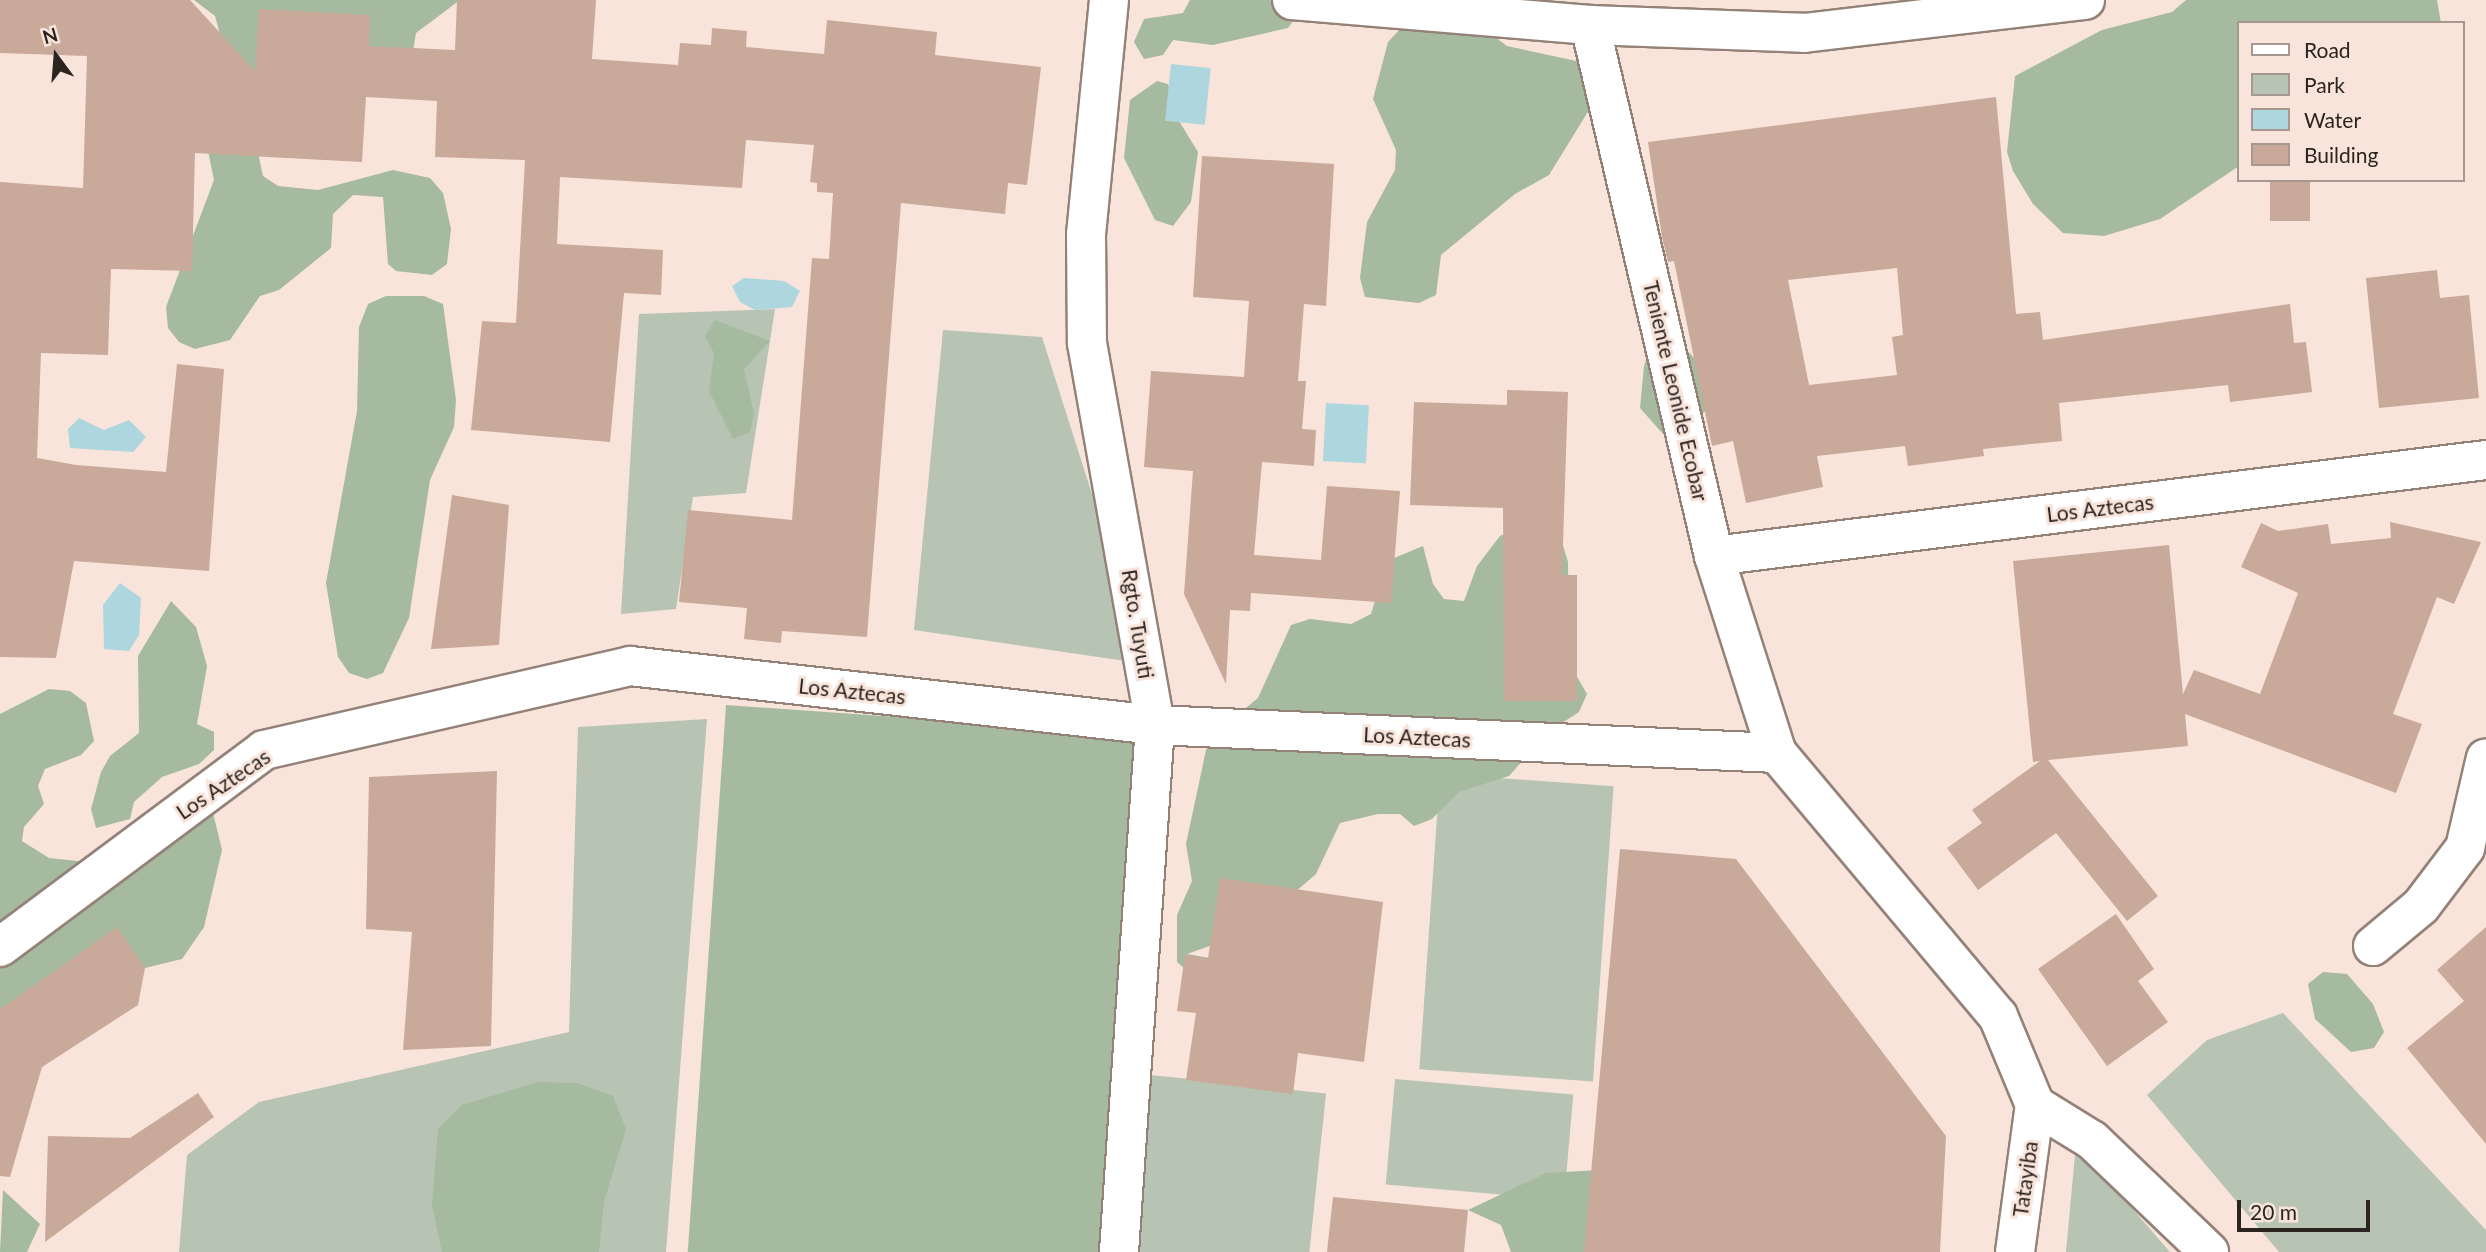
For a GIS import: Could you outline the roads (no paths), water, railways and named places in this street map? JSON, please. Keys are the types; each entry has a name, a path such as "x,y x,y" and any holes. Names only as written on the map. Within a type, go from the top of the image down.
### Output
{"street":[{"name":"Rgto. Tuyuti","path":"1110,0 1086,234 1087,343 1155,725 1119,1252"},
{"path":"1292,0 1591,25 1804,33 2085,0"},
{"name":"Teniente Leonide Ecobar","path":"1591,25 1714,556 1777,753"},
{"name":"Los Aztecas","path":"1714,556 2486,460"},
{"name":"Los Aztecas","path":"0,947 264,750 630,666 1155,725 1777,753"},
{"path":"1777,753 1998,1016 2035,1105 2092,1140 2209,1252"},
{"path":"2373,946 2421,906 2465,848 2486,758"},
{"name":"Tatayiba","path":"2015,1252 2035,1105"}],"water":[{"path":"1171,64 1211,68 1205,125 1165,121"},
{"path":"744,278 784,281 800,291 792,307 755,310 740,302 732,286"},
{"path":"1326,403 1369,405 1366,463 1323,461"},
{"path":"79,418 104,430 129,420 146,437 133,452 70,448 68,429"},
{"path":"120,583 141,598 139,635 129,651 104,649 103,605"}]}
